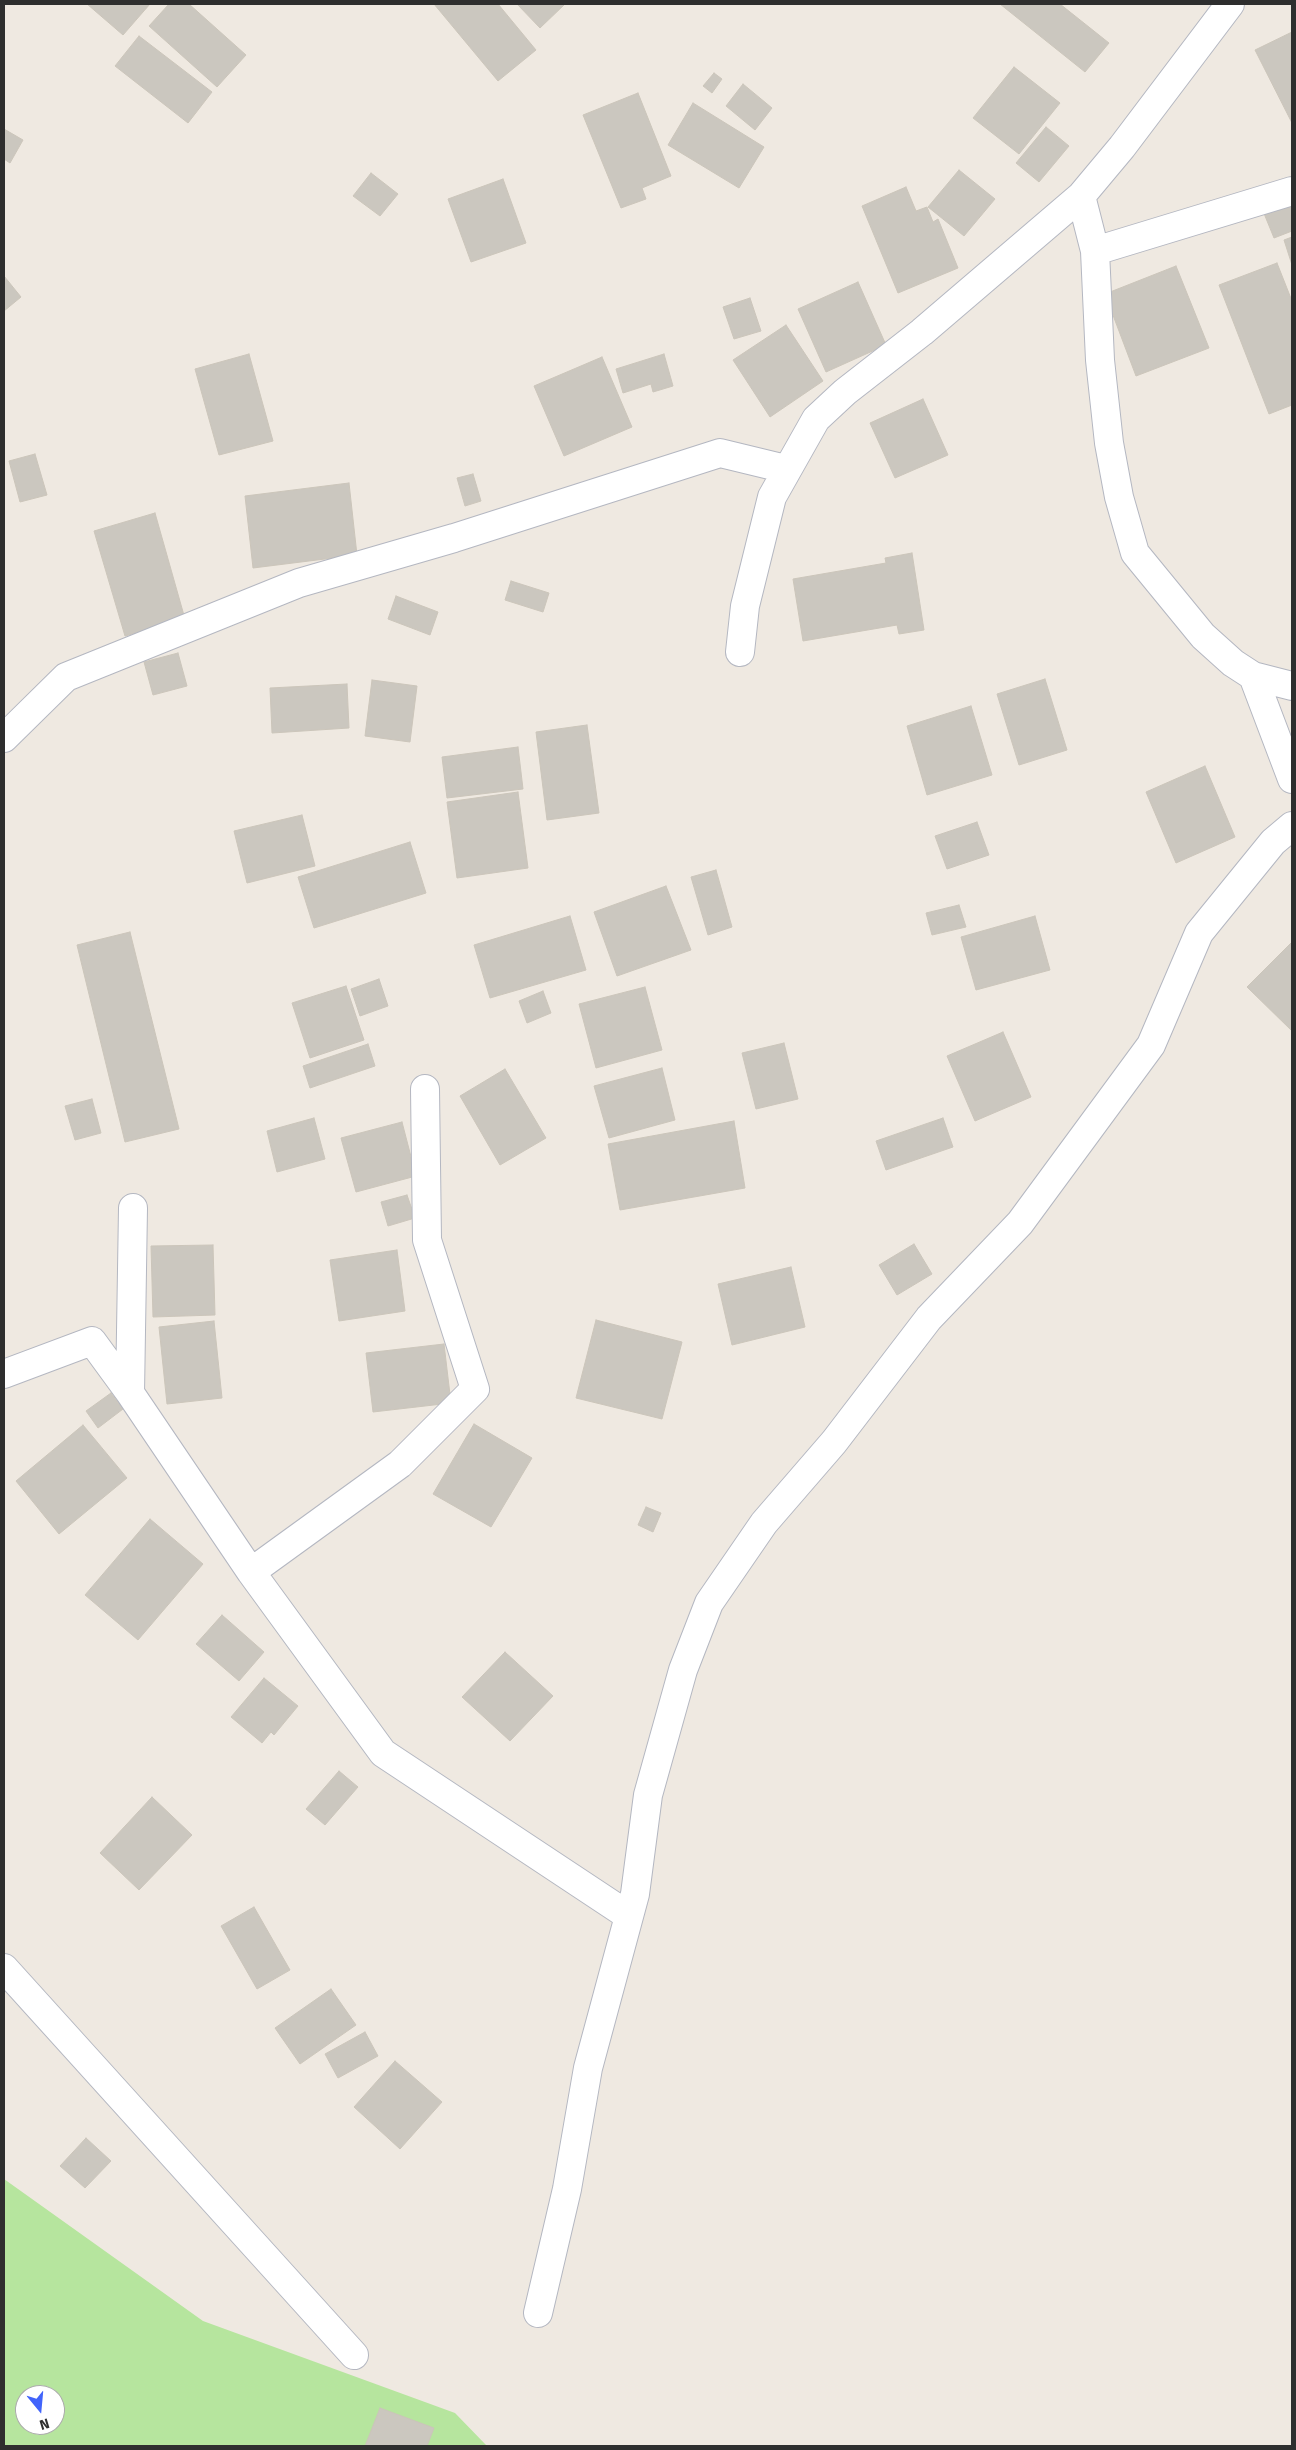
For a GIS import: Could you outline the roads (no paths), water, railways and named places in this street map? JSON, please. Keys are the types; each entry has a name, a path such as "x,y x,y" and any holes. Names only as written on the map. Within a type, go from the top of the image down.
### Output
{"street":[{"path":"740,652 746,606 761,536 772,497 786,468 816,419 845,392 922,332 1081,196 1122,148 1230,4"},
{"path":"1095,251 1292,191"},
{"path":"1081,196 1095,251 1100,360 1109,443 1119,497 1135,553 1204,636 1233,663 1253,676 1292,686"},
{"path":"4,738 66,677 298,583 454,538 720,453 786,468"},
{"path":"1253,676 1292,779"},
{"path":"538,2313 567,2188 588,2068 635,1894 648,1795 683,1670 709,1603 764,1523 834,1442 929,1318 1020,1223 1151,1045 1199,933 1273,842 1292,826"},
{"path":"251,1572 400,1464 475,1389 427,1240 425,1088"},
{"path":"130,1393 133,1208"},
{"path":"4,1374 92,1341 130,1393 251,1572 384,1753 629,1916"},
{"path":"4,1968 354,2355"}]}
